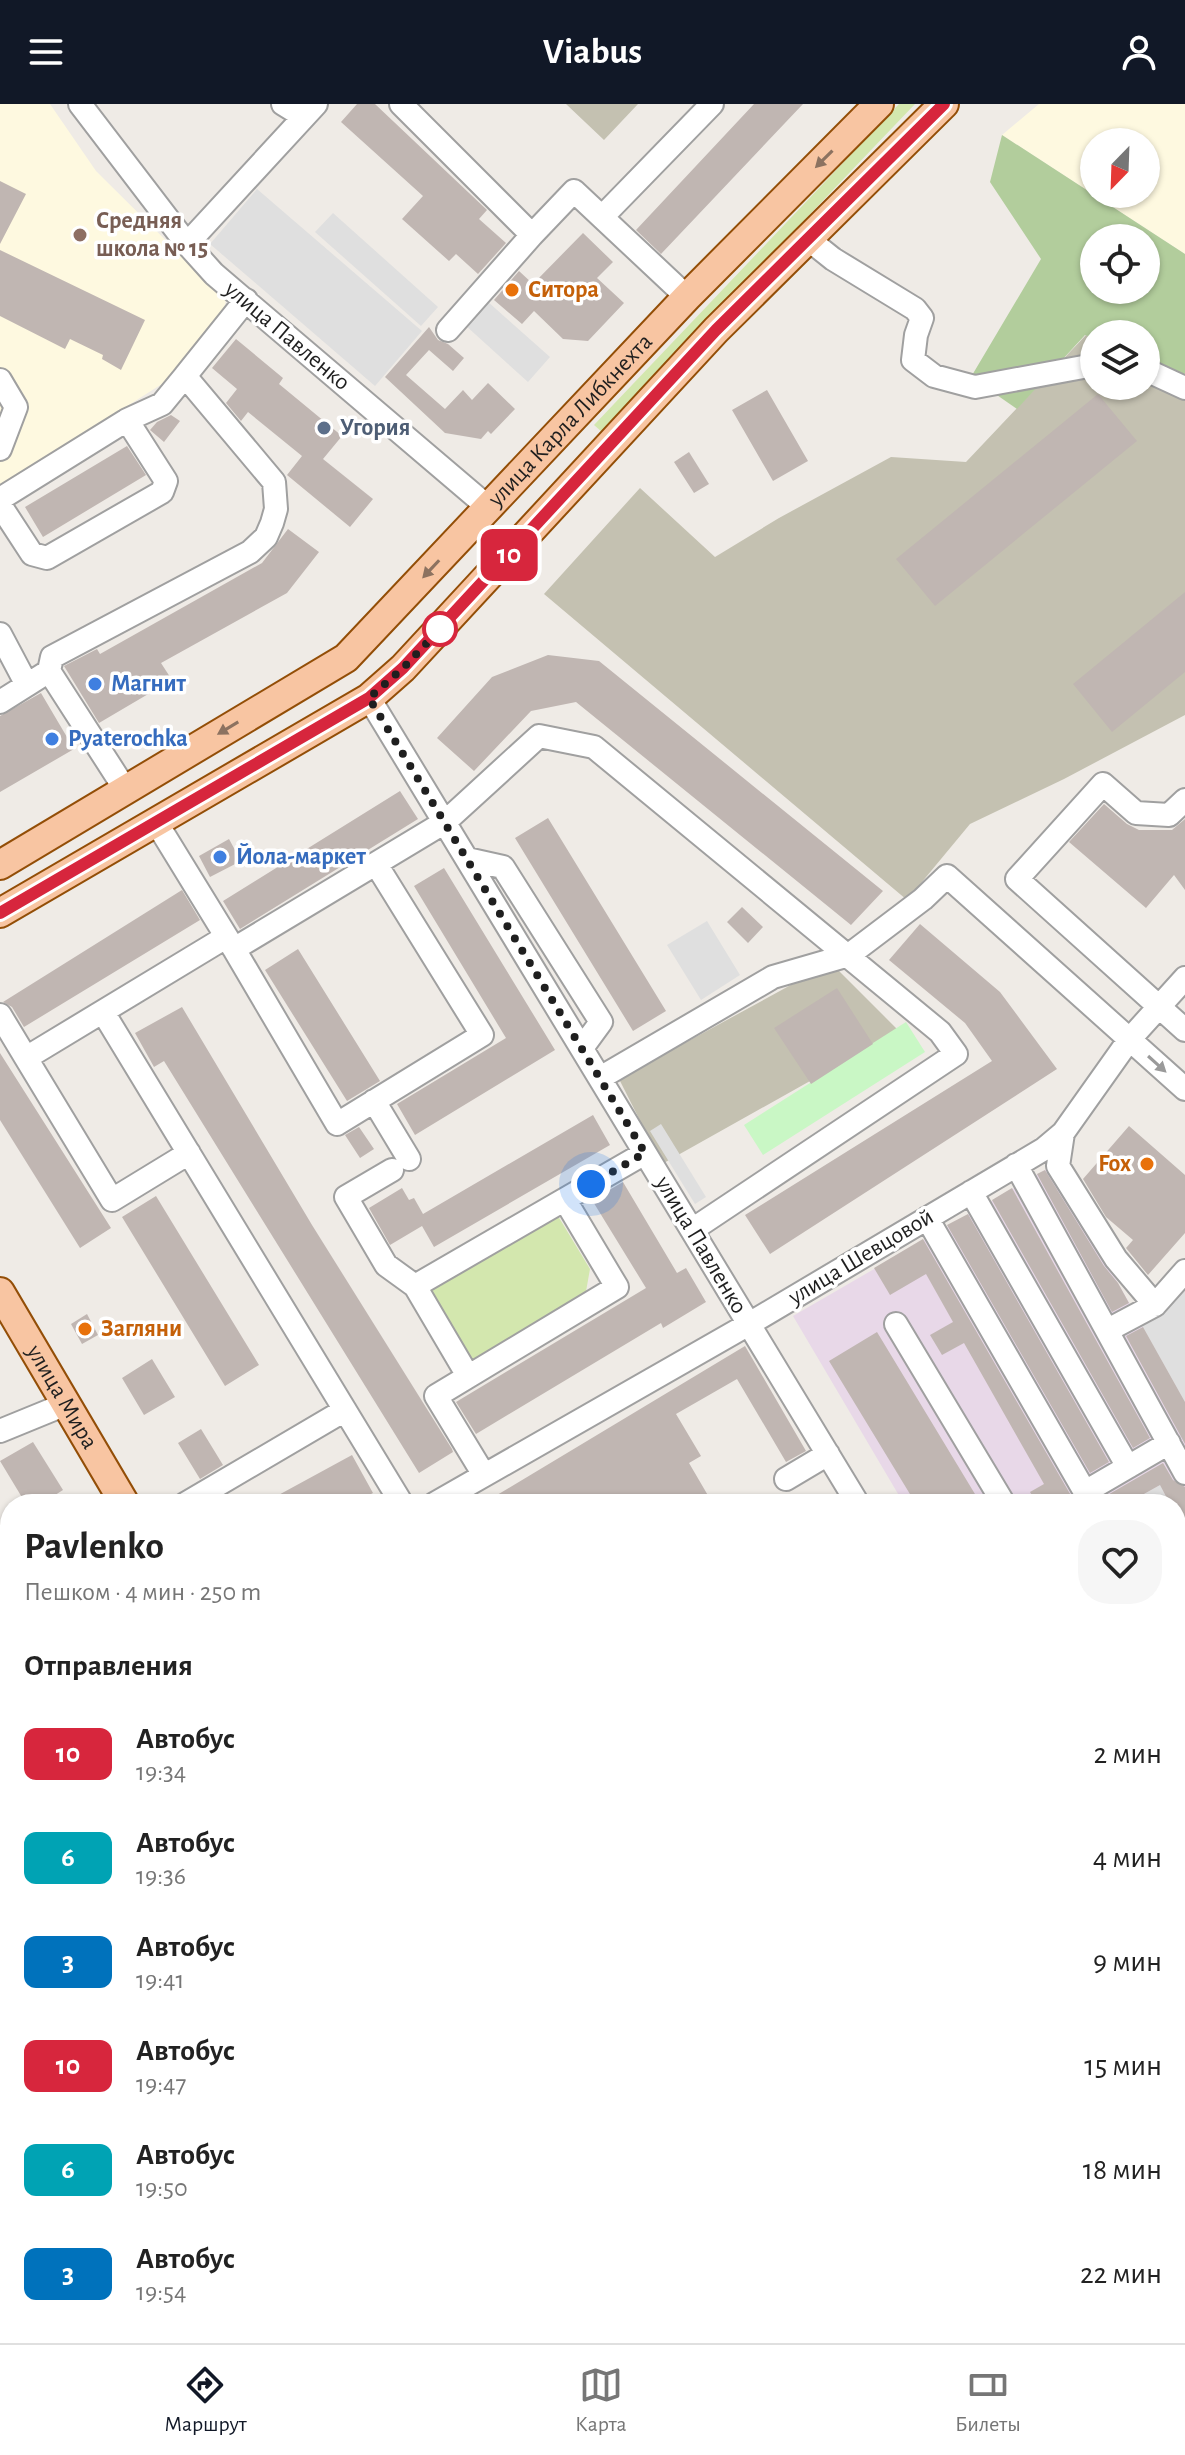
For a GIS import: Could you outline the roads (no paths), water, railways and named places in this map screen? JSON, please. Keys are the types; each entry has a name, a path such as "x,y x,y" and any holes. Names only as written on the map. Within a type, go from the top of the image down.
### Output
{"main road":[{"name":"улица Карла Либкнехта","path":"0,865 346,658 687,297 879,104"},
{"name":"улица Карла Либкнехта","path":"0,913 369,698 403,668 716,330 944,104"},
{"path":"489,508 523,540"},
{"name":"улица Мира","path":"0,1292 119,1494"}],"street":[{"name":"улица Павленко","path":"80,104 187,244 214,274 489,508"},
{"path":"283,104 310,110"},
{"path":"401,104 532,235"},
{"path":"603,216 712,104"},
{"path":"187,244 310,110"},
{"path":"448,330 574,191 687,297"},
{"path":"808,239 833,259 915,309 922,318 913,360 934,376 975,387 1080,368"},
{"path":"127,420 166,481 162,492 47,558 32,554 6,529 0,502 127,420 162,404 246,300"},
{"path":"125,789 49,671 52,657 250,552 266,537 276,509 274,482 185,376"},
{"path":"1160,376 1185,388"},
{"path":"0,380 16,407 0,449"},
{"path":"0,634 27,685"},
{"path":"0,702 49,671"},
{"name":"улица Павленко","path":"369,698 852,1494"},
{"path":"26,1058 103,1012 376,864 445,822 539,736 594,747 940,1032 956,1054 692,1230"},
{"path":"1185,800 1169,815 1136,813 1103,784 1017,879 1185,1030"},
{"path":"156,822 337,1124 482,1035 376,864"},
{"path":"600,1078 773,977 849,955 923,899 947,876 1185,1089"},
{"name":"улица Шевцовой","path":"451,1494 749,1324 1044,1149 1063,1133 1129,1040 1185,978"},
{"path":"103,1012 396,1494"},
{"path":"0,1015 112,1200 189,1153"},
{"path":"374,1101 401,1164 346,1197 386,1265 415,1286 468,1376"},
{"path":"1063,1133 1058,1166 1116,1259 1155,1305"},
{"path":"415,1286 645,1153"},
{"path":"1016,1165 1185,1473"},
{"path":"971,1192 1128,1467"},
{"path":"484,1475 436,1396 617,1287 565,1200"},
{"path":"927,1218 1085,1492 1169,1443"},
{"path":"1108,1330 1155,1305 1185,1271"},
{"path":"896,1324 998,1494"},
{"path":"0,1431 66,1404"},
{"path":"202,1494 345,1410"},
{"path":"786,1479 828,1454"}],"place":[{"name":"Средняя школа № 15","path":"80,235"},
{"name":"Ситора","path":"512,290"},
{"name":"Угория","path":"324,428"},
{"name":"Магнит","path":"95,684"},
{"name":"Pyaterochka","path":"52,739"},
{"name":"Йола-маркет","path":"220,857"},
{"name":"Fox","path":"1147,1164"},
{"name":"Загляни","path":"85,1329"}]}
